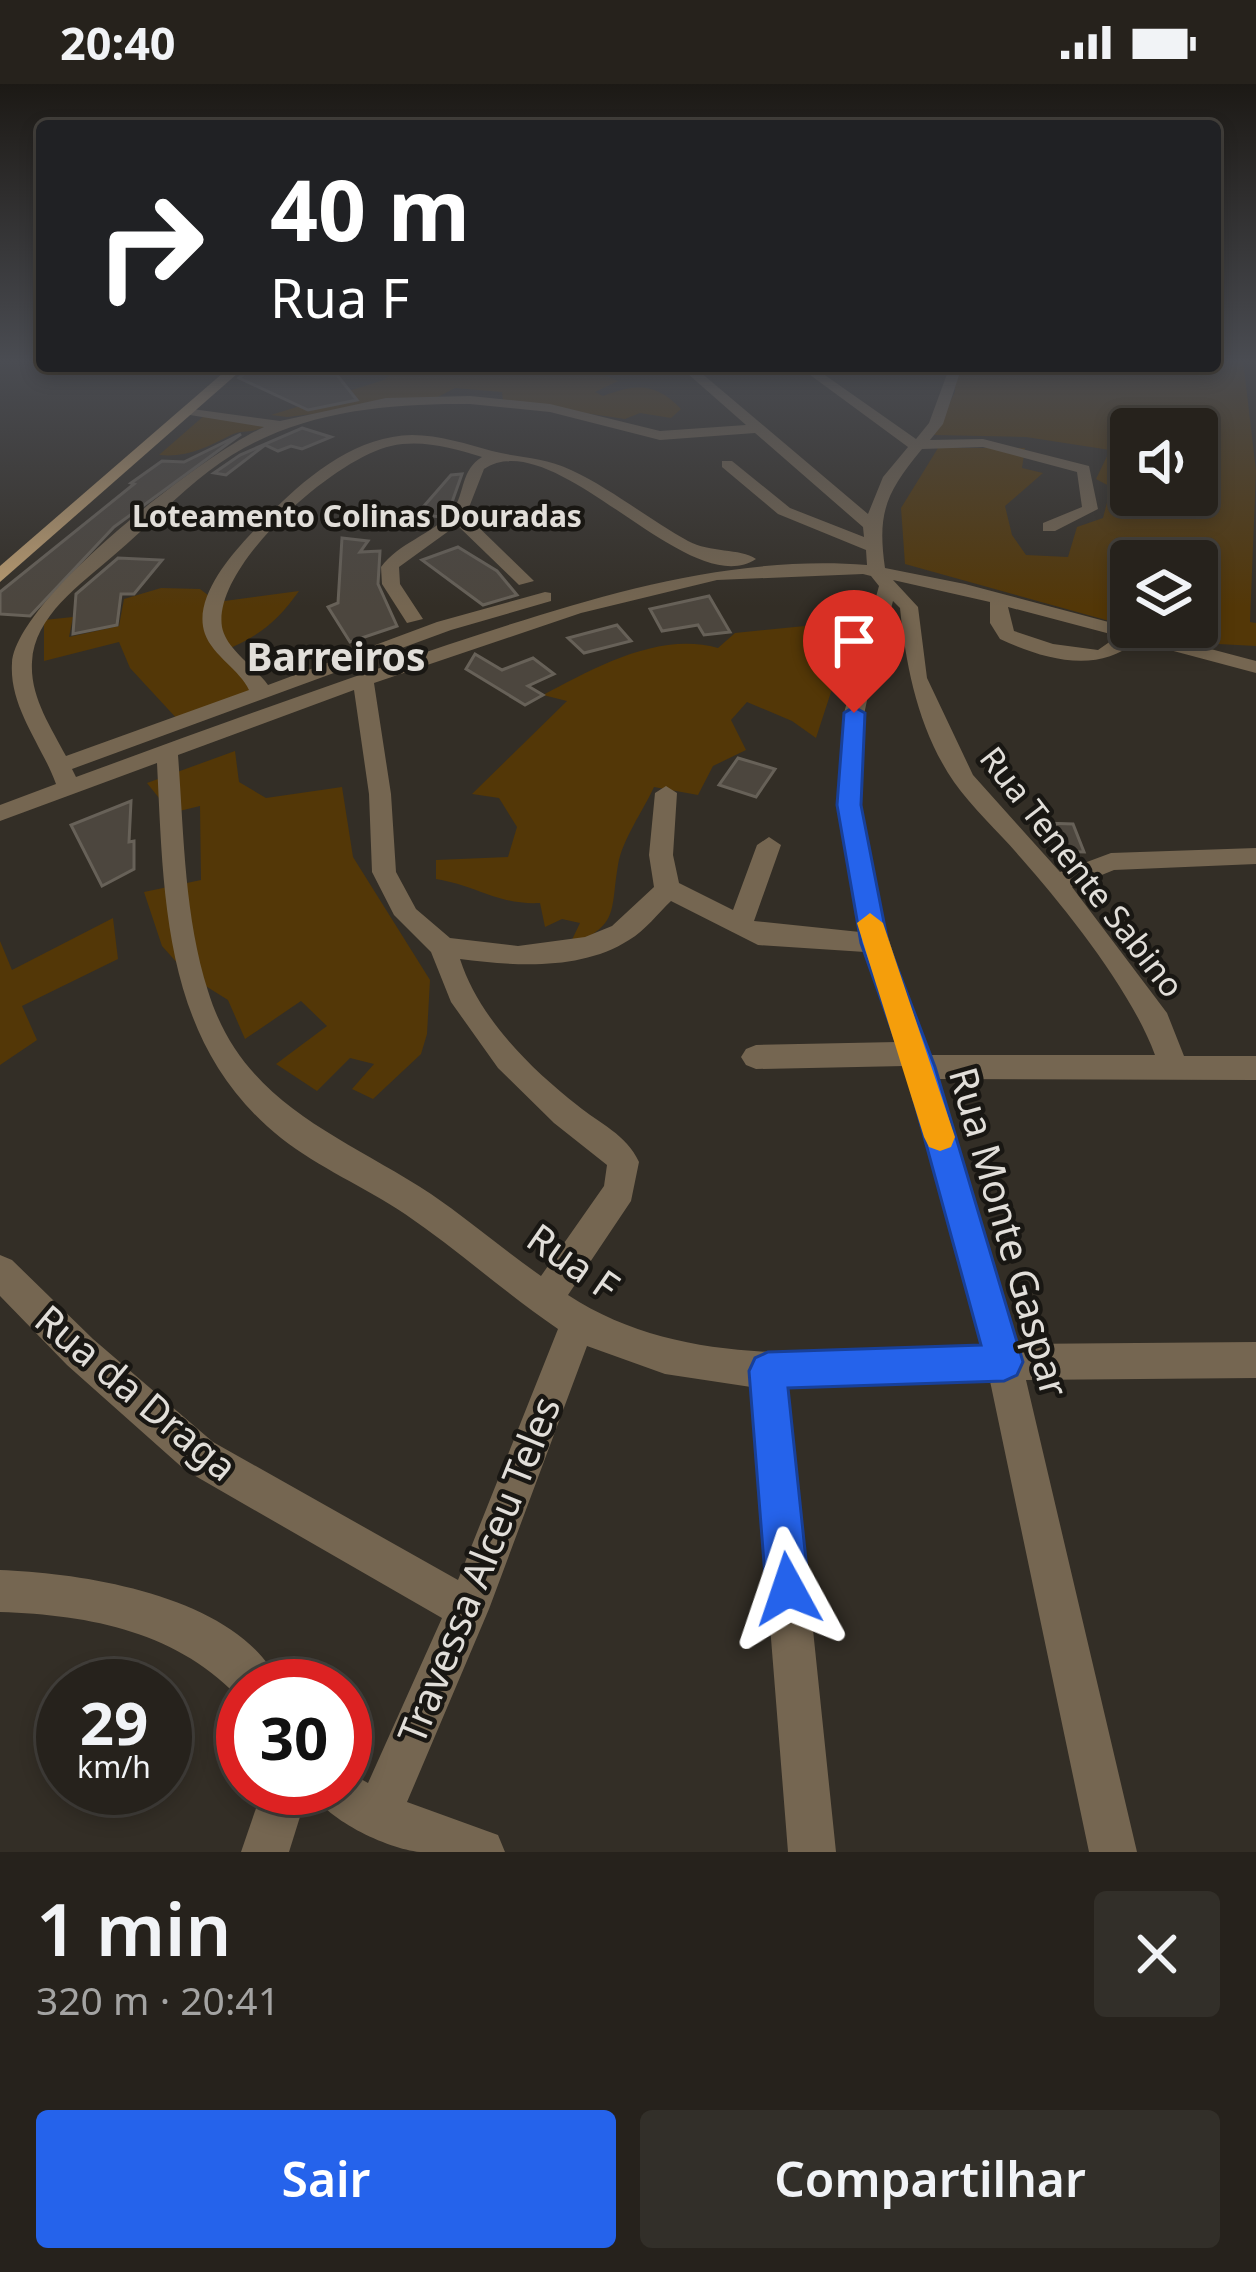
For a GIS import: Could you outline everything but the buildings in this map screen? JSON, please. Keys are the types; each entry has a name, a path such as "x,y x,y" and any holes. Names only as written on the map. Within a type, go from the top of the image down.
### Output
{"main road":[{"path":"0,576 154,443"}],"street":[{"path":"68,788 22,681 22,659 39,620 206,466 247,443"},
{"path":"254,697 260,688 239,659 214,637 211,616 225,581 261,531 319,476 371,446 409,443"},
{"path":"445,443 528,461 578,479 698,553 805,569"},
{"path":"772,443 872,525 891,477 917,443"},
{"path":"911,443 983,443 1084,469 1090,509 1049,527"},
{"path":"414,619 391,584 390,567 405,549 457,516 475,471 485,460 500,458"},
{"path":"727,464 784,511 878,568"},
{"path":"457,516 524,581"},
{"name":"Rua Monte Gaspar","path":"872,525 878,568 854,713 849,805 874,943 917,1060 1004,1362 1113,1852"},
{"path":"0,813 363,680 638,591 717,575 878,568 1110,629"},
{"name":"Rua Tenente Sabino","path":"878,568 909,607 917,678 952,760 1055,884 1157,1021 1175,1070"},
{"path":"62,766 443,626 545,597"},
{"path":"998,599 999,624 1006,635 1102,656 1113,648"},
{"path":"1182,648 1256,667"},
{"path":"363,680 380,794 384,872 406,915 434,940 518,956 588,947 621,933 668,892 688,894 740,926 770,937 874,943"},
{"name":"Rua F","path":"167,751 175,918 206,1029 230,1069 282,1121 394,1188 562,1311 623,1344 768,1371 1004,1362 1256,1360"},
{"path":"666,793 661,855 668,892"},
{"path":"740,926 769,845"},
{"path":"1055,884 1111,862 1256,856"},
{"name":"Travessa Alceu Teles","path":"378,1815 468,1609 562,1311 620,1190 623,1162 543,1094 488,1031 434,940"},
{"path":"756,1057 1175,1070 1256,1068"},
{"name":"Rua da Draga","path":"0,1272 80,1352 199,1456 468,1609"},
{"path":"768,1371 812,1852"},
{"path":"0,1591 43,1591 144,1613 234,1659"},
{"path":"372,1811 481,1852"},
{"path":"265,1852 277,1815"}],"shaded area":[{"path":"173,443 215,443 188,453 159,455"},
{"path":"1062,443 1110,443 1110,450"},
{"path":"1218,443 1253,443 1256,471 1250,622 1256,623 1256,646 1218,644 1218,540 1110,540 1110,621 905,564 901,508 938,448 1025,448 1022,468 1043,473 1005,506 1012,535 1026,555 1068,557 1077,527 1103,518 1110,491 1110,516 1218,516"},
{"path":"1110,450 1110,486 1096,479"},
{"path":"161,588 200,589 217,602 299,591 266,627 223,651 254,693 179,721 130,668 119,642 44,661 44,620 73,617 69,637 119,626 124,599"},
{"path":"805,626 832,634 845,649 816,738 792,721 747,702 731,720 746,750 713,766 698,795 654,787 624,846 610,915 597,931 569,946 580,923 562,919 545,927 540,903 512,901 436,879 436,860 508,857 517,827 499,798 472,794 567,701 543,695 650,648 696,644 718,648 735,633"},
{"path":"235,751 239,782 266,798 342,787 353,857 430,980 421,1054 373,1099 352,1089 374,1064 350,1058 317,1091 276,1064 327,1026 301,1001 245,1039 228,1000 188,975 162,946 144,892 201,880 200,806 171,813 147,783"},
{"path":"113,918 118,959 22,1006 37,1040 0,1065 0,941 12,970"}],"slow traffic":[{"path":"870,923 940,1137"}],"district":[{"name":"Loteamento Colinas Douradas","path":"357,517"},
{"name":"Barreiros","path":"336,657"}],"route":[{"path":"788,1589 768,1371 1004,1362 920,1067 874,943 849,805 854,713"}]}
